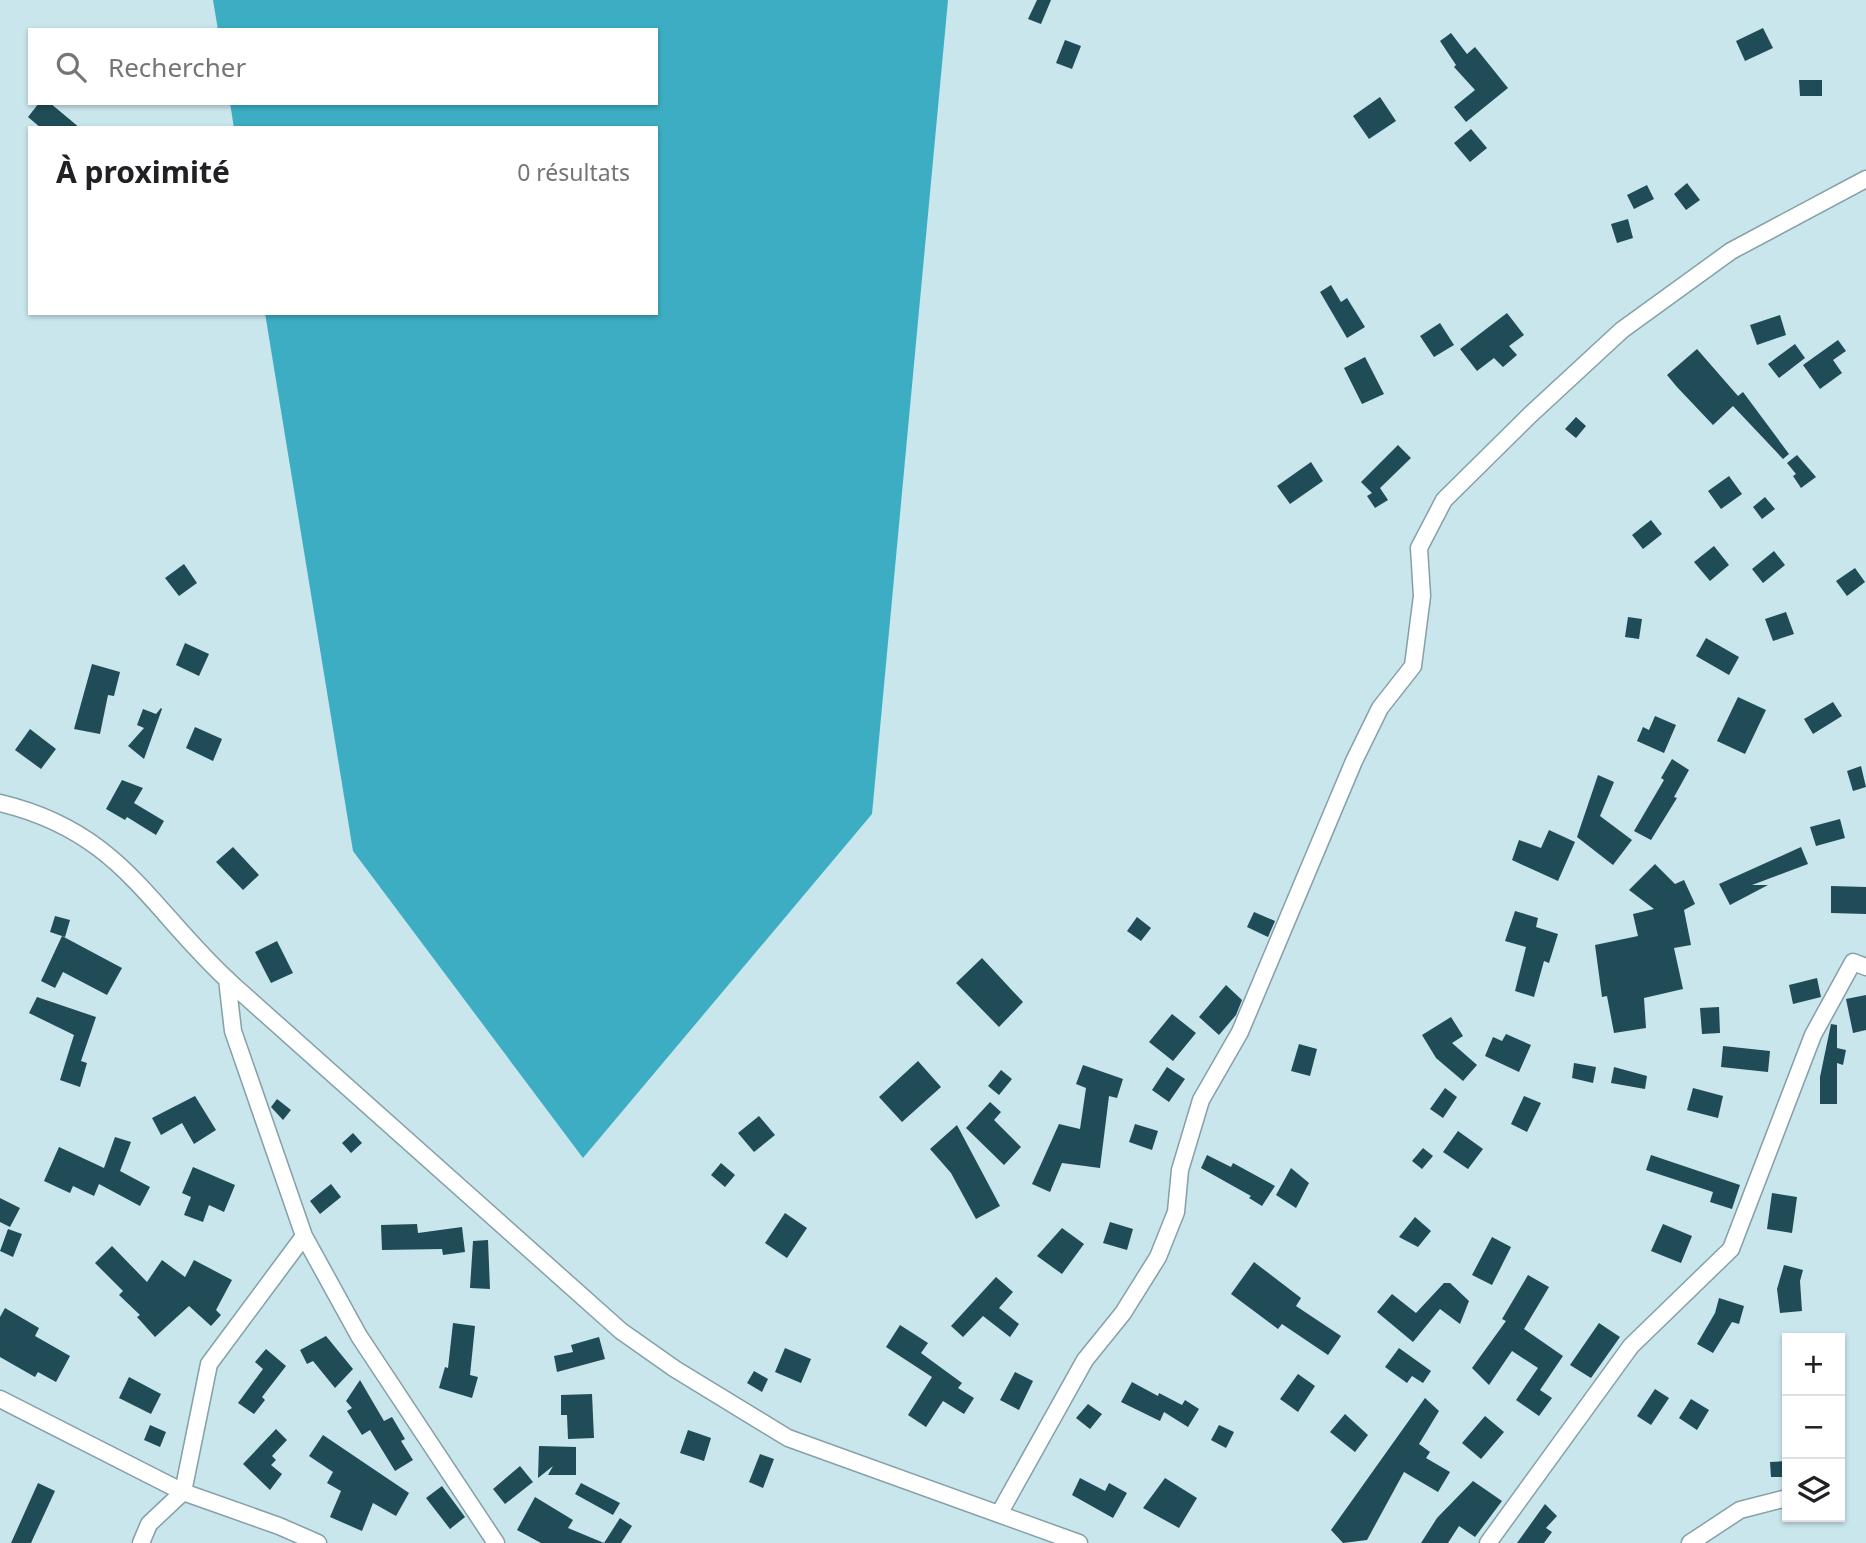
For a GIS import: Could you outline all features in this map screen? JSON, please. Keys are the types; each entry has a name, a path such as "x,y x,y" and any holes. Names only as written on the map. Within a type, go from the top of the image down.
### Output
{"street":[{"path":"999,1514 1085,1360 1123,1313 1158,1257 1176,1212 1180,1170 1201,1100 1240,1032 1354,761 1380,708 1413,666 1422,596 1419,548 1444,500 1622,330 1731,251 1866,179"},
{"path":"0,803 30,810 67,825 102,850 143,887 227,979 621,1331 675,1369 788,1438 1079,1543"},
{"path":"1488,1543 1632,1346 1731,1249 1813,1035 1853,962 1866,967"},
{"path":"227,979 233,1031 304,1237 359,1336 496,1543"},
{"path":"141,1543 149,1524 183,1492 209,1364 304,1237"},
{"path":"0,1399 183,1492 279,1525 318,1543"},
{"path":"1690,1543 1740,1510 1782,1499"}],"shaded area":[{"path":"213,0 948,0 872,814 583,1158 353,851 265,315 658,315 658,126 234,126 230,105 658,105 658,28 218,28"}],"building":[{"path":"1037,0 1051,0 1041,24 1028,19"},
{"path":"1763,28 1773,48 1745,61 1736,41"},
{"path":"1451,33 1467,54 1475,47 1508,88 1466,122 1454,107 1475,90 1454,67 1456,65 1440,41"},
{"path":"1065,40 1081,46 1072,69 1056,63"},
{"path":"1799,80 1822,80 1822,96 1800,96"},
{"path":"1380,97 1396,121 1369,139 1353,116"},
{"path":"37,105 52,105 78,126 39,126 28,117"},
{"path":"1471,129 1487,148 1470,162 1454,143"},
{"path":"1687,183 1700,200 1686,210 1674,194"},
{"path":"1647,185 1654,199 1634,209 1627,195"},
{"path":"1628,219 1633,238 1617,243 1611,224"},
{"path":"1331,285 1341,302 1347,298 1365,327 1347,338 1320,292"},
{"path":"1507,313 1524,335 1509,346 1517,355 1503,367 1494,358 1477,371 1460,349"},
{"path":"1780,315 1786,335 1757,345 1750,325"},
{"path":"1440,323 1454,345 1434,357 1420,336"},
{"path":"1838,340 1846,351 1833,360 1842,373 1820,389 1803,365"},
{"path":"1795,344 1805,358 1779,378 1768,364"},
{"path":"1697,349 1738,396 1743,392 1789,454 1783,459 1733,406 1713,425 1667,375"},
{"path":"1365,357 1384,394 1362,404 1344,368"},
{"path":"1576,417 1586,426 1576,438 1565,429"},
{"path":"1398,445 1411,458 1380,488 1388,500 1375,508 1367,496 1372,493 1361,482"},
{"path":"1797,455 1816,477 1801,488 1793,476 1796,474 1787,463"},
{"path":"1311,462 1323,481 1290,504 1277,486"},
{"path":"1729,476 1742,494 1721,509 1708,491"},
{"path":"1765,497 1775,509 1762,519 1753,507"},
{"path":"1651,520 1662,534 1643,549 1632,535"},
{"path":"1714,546 1729,565 1710,581 1694,562"},
{"path":"1774,551 1785,565 1763,583 1752,569"},
{"path":"184,564 197,583 179,596 165,578"},
{"path":"1855,568 1865,582 1847,596 1836,581"},
{"path":"1786,612 1794,634 1773,641 1765,619"},
{"path":"1628,617 1642,619 1639,639 1625,637"},
{"path":"1706,638 1739,657 1729,675 1696,656"},
{"path":"185,643 209,654 199,676 176,665"},
{"path":"92,664 120,672 114,696 108,695 100,734 74,729"},
{"path":"1738,697 1766,710 1745,754 1717,741"},
{"path":"1833,702 1842,716 1813,734 1804,719"},
{"path":"161,708 144,759 128,746 144,728 137,725 143,709 156,714"},
{"path":"1655,716 1676,725 1664,753 1637,741 1643,727 1649,730"},
{"path":"195,727 222,739 213,761 186,748"},
{"path":"30,729 56,749 41,769 15,750"},
{"path":"1672,759 1689,770 1674,797 1677,798 1651,840 1634,831 1664,780 1661,778"},
{"path":"1861,766 1866,787 1853,791 1847,771"},
{"path":"1598,775 1614,782 1600,816 1632,840 1613,865 1577,837"},
{"path":"122,780 143,788 134,803 164,821 156,835 127,817 125,820 106,809"},
{"path":"1840,819 1845,838 1816,846 1810,827"},
{"path":"1549,830 1575,842 1558,881 1512,860 1519,840 1541,848"},
{"path":"233,847 259,875 243,890 216,862"},
{"path":"1801,847 1808,864 1752,885 1768,885 1730,905 1719,884"},
{"path":"1655,864 1675,884 1684,880 1695,904 1684,910 1691,945 1674,948 1683,989 1644,998 1646,1028 1614,1033 1607,996 1602,997 1595,945 1638,936 1633,914 1654,909 1629,890"},
{"path":"1831,886 1866,887 1866,914 1831,913"},
{"path":"1515,911 1538,918 1536,927 1558,934 1549,963 1544,961 1534,997 1515,991 1526,947 1505,941"},
{"path":"1254,912 1275,921 1268,937 1247,927"},
{"path":"55,916 70,920 65,937 50,932"},
{"path":"1137,917 1151,928 1141,941 1127,931"},
{"path":"62,936 122,968 107,995 63,972 55,988 41,981"},
{"path":"277,941 293,973 271,983 255,952"},
{"path":"982,958 1023,1002 999,1027 956,983"},
{"path":"1817,978 1821,997 1793,1004 1789,985"},
{"path":"1226,985 1242,1000 1236,1015 1219,1035 1199,1017"},
{"path":"1866,995 1866,1030 1853,1033 1846,999"},
{"path":"37,997 96,1017 81,1061 87,1063 80,1087 60,1080 74,1035 29,1013"},
{"path":"1719,1007 1720,1033 1702,1034 1700,1008"},
{"path":"1172,1014 1196,1033 1173,1061 1149,1042"},
{"path":"1451,1017 1463,1036 1452,1043 1477,1065 1463,1081 1436,1058 1422,1035"},
{"path":"1831,1024 1837,1025 1837,1048 1846,1050 1843,1065 1837,1063 1837,1104 1820,1104 1820,1077"},
{"path":"1506,1034 1531,1045 1519,1072 1485,1056 1493,1037 1502,1041"},
{"path":"1299,1044 1317,1049 1310,1076 1291,1071"},
{"path":"1723,1046 1770,1051 1768,1072 1721,1067"},
{"path":"918,1061 941,1087 902,1122 879,1097"},
{"path":"1574,1063 1596,1067 1593,1083 1572,1078"},
{"path":"1083,1065 1123,1079 1117,1098 1109,1096 1100,1168 1062,1163 1050,1192 1032,1184 1059,1124 1080,1129 1086,1088 1076,1084"},
{"path":"1167,1067 1185,1079 1169,1102 1152,1090"},
{"path":"1614,1067 1647,1076 1645,1089 1611,1083"},
{"path":"1001,1070 1012,1079 999,1095 988,1086"},
{"path":"1445,1088 1457,1097 1443,1118 1430,1109"},
{"path":"1693,1088 1723,1096 1718,1118 1687,1110"},
{"path":"195,1096 216,1130 194,1144 182,1123 161,1135 152,1118"},
{"path":"1524,1096 1541,1103 1527,1132 1511,1124"},
{"path":"277,1099 291,1110 283,1120 271,1107"},
{"path":"990,1102 1001,1112 994,1120 1021,1147 1004,1165 966,1128"},
{"path":"759,1116 775,1135 754,1152 738,1133"},
{"path":"1135,1124 1158,1131 1152,1150 1129,1142"},
{"path":"957,1125 1000,1206 976,1219 951,1173 930,1149"},
{"path":"1458,1131 1483,1149 1468,1169 1443,1152"},
{"path":"353,1133 362,1143 351,1153 342,1143"},
{"path":"115,1137 131,1142 120,1171 150,1187 140,1206 99,1184 94,1196 73,1186 70,1193 44,1181 59,1147 104,1168"},
{"path":"1423,1148 1433,1156 1422,1169 1412,1161"},
{"path":"1207,1155 1231,1167 1233,1163 1275,1186 1262,1206 1249,1198 1251,1196 1201,1168"},
{"path":"1651,1155 1740,1185 1732,1209 1710,1202 1713,1192 1646,1170"},
{"path":"721,1163 735,1175 725,1187 711,1175"},
{"path":"193,1167 235,1185 224,1212 209,1205 203,1222 184,1215 191,1197 182,1193"},
{"path":"1291,1168 1309,1183 1296,1208 1276,1195"},
{"path":"331,1184 341,1197 320,1214 310,1201"},
{"path":"1772,1193 1797,1197 1792,1233 1767,1229"},
{"path":"0,1198 20,1208 10,1227 0,1222"},
{"path":"785,1213 807,1228 787,1258 765,1243"},
{"path":"1415,1217 1431,1231 1418,1247 1399,1237"},
{"path":"1110,1222 1133,1229 1127,1250 1103,1243"},
{"path":"417,1224 418,1233 462,1227 465,1252 443,1255 442,1249 382,1250 381,1225"},
{"path":"1663,1224 1692,1236 1681,1263 1651,1251"},
{"path":"1062,1228 1084,1244 1062,1274 1037,1256"},
{"path":"8,1229 22,1234 13,1257 0,1251"},
{"path":"1492,1237 1511,1247 1492,1285 1472,1275"},
{"path":"488,1240 490,1289 470,1288 473,1241"},
{"path":"112,1246 147,1282 162,1260 185,1277 194,1260 232,1280 216,1310 221,1315 211,1326 189,1306 155,1337 137,1317 140,1315 119,1295 123,1291 95,1263"},
{"path":"1254,1262 1301,1298 1296,1306 1341,1336 1328,1355 1282,1324 1278,1329 1231,1294"},
{"path":"1784,1265 1803,1270 1800,1281 1802,1311 1780,1313 1777,1289"},
{"path":"1528,1275 1549,1287 1524,1329 1563,1356 1540,1390 1552,1398 1539,1416 1516,1400 1538,1368 1512,1351 1489,1385 1472,1368 1506,1321 1502,1319"},
{"path":"996,1277 1013,1292 999,1308 1019,1324 1010,1337 983,1316 963,1337 951,1326"},
{"path":"1444,1283 1450,1283 1469,1301 1460,1324 1440,1309 1413,1342 1377,1312 1392,1294 1416,1313"},
{"path":"1719,1298 1744,1306 1739,1324 1732,1322 1713,1353 1697,1344 1715,1313"},
{"path":"5,1308 39,1328 35,1336 70,1356 56,1382 38,1372 35,1377 0,1357 0,1317"},
{"path":"453,1323 475,1326 470,1375 478,1377 472,1398 439,1388 445,1367 448,1368"},
{"path":"1599,1323 1620,1337 1591,1378 1570,1365"},
{"path":"900,1325 928,1343 921,1353 962,1383 958,1388 974,1398 964,1414 943,1401 926,1427 908,1415 932,1377 886,1347"},
{"path":"326,1336 353,1369 335,1388 313,1361 307,1364 300,1350"},
{"path":"599,1337 605,1359 557,1372 554,1356 573,1352 571,1345"},
{"path":"785,1348 811,1359 801,1383 775,1372"},
{"path":"1399,1348 1431,1371 1423,1383 1412,1376 1407,1383 1385,1367"},
{"path":"266,1349 286,1366 262,1397 265,1400 254,1414 238,1403 263,1369 255,1362"},
{"path":"754,1371 768,1379 762,1392 747,1383"},
{"path":"1015,1372 1033,1381 1019,1410 1000,1400"},
{"path":"1298,1374 1315,1386 1298,1412 1280,1399"},
{"path":"129,1377 161,1394 151,1414 119,1398"},
{"path":"360,1380 384,1421 392,1417 405,1439 401,1441 413,1460 395,1471 370,1430 362,1435 347,1411 352,1408 346,1401"},
{"path":"1132,1382 1158,1396 1159,1393 1182,1405 1185,1400 1199,1409 1188,1427 1164,1412 1160,1421 1121,1402"},
{"path":"1655,1389 1669,1398 1651,1425 1637,1416"},
{"path":"592,1394 594,1438 568,1439 567,1415 561,1415 561,1395"},
{"path":"1425,1398 1439,1411 1419,1444 1430,1452 1426,1458 1450,1472 1438,1492 1404,1472 1367,1540 1343,1543 1331,1530"},
{"path":"1691,1399 1709,1410 1697,1430 1679,1418"},
{"path":"1088,1404 1102,1414 1090,1429 1076,1418"},
{"path":"1345,1414 1368,1435 1355,1452 1330,1432"},
{"path":"1485,1416 1504,1432 1481,1459 1462,1443"},
{"path":"150,1425 166,1432 160,1447 144,1440"},
{"path":"1219,1425 1234,1432 1226,1448 1211,1440"},
{"path":"276,1429 287,1440 272,1456 276,1460 271,1465 282,1474 270,1490 243,1464"},
{"path":"688,1430 711,1438 704,1461 680,1453"},
{"path":"323,1435 409,1493 396,1516 373,1503 362,1531 330,1517 341,1491 327,1483 333,1472 309,1456"},
{"path":"539,1446 576,1447 576,1475 548,1475 553,1466 538,1478"},
{"path":"760,1454 774,1459 763,1488 749,1482"},
{"path":"1782,1461 1782,1477 1771,1477 1770,1462"},
{"path":"520,1466 533,1482 505,1504 493,1489"},
{"path":"1080,1478 1105,1491 1109,1483 1127,1493 1113,1518 1072,1495"},
{"path":"1165,1478 1197,1498 1179,1528 1143,1508"},
{"path":"1473,1481 1502,1501 1475,1537 1459,1526 1448,1543 1421,1543 1437,1518"},
{"path":"38,1483 55,1491 31,1543 11,1543"},
{"path":"581,1483 620,1503 613,1515 575,1494"},
{"path":"442,1486 465,1517 450,1529 426,1498"},
{"path":"535,1497 573,1520 568,1528 604,1543 541,1543 517,1530"},
{"path":"1545,1504 1557,1516 1546,1528 1552,1532 1544,1543 1517,1543"},
{"path":"620,1518 632,1526 621,1543 604,1543"}]}
